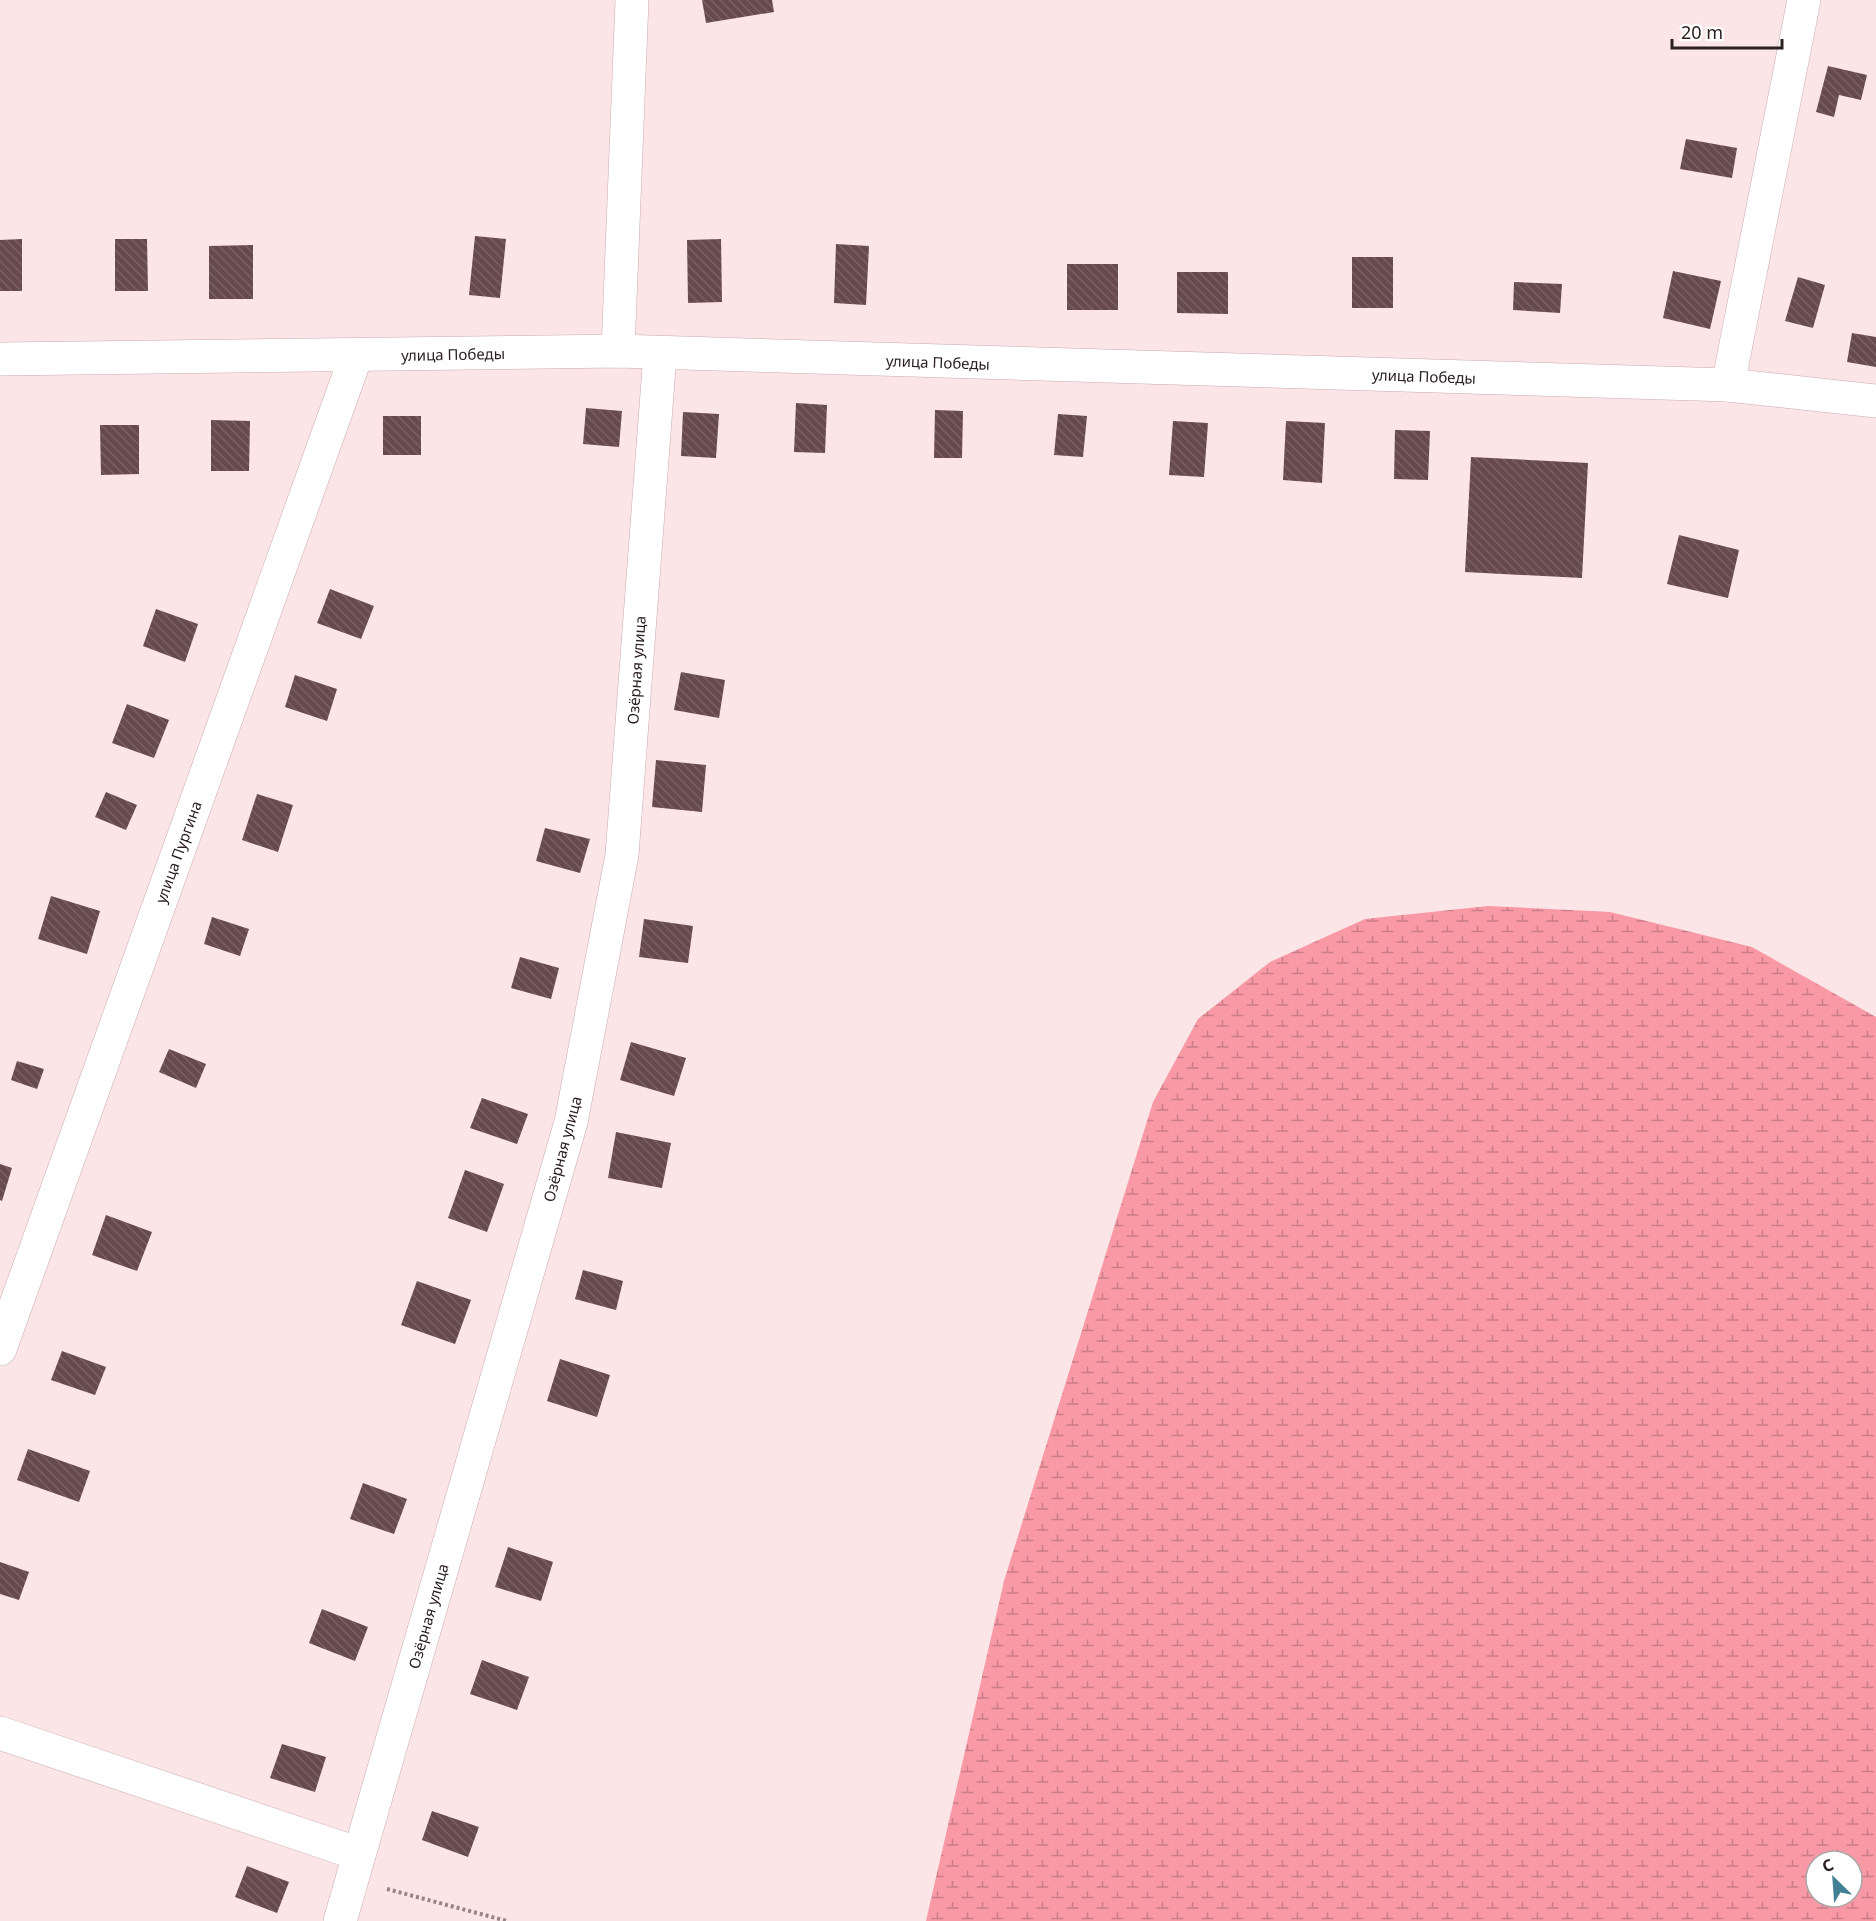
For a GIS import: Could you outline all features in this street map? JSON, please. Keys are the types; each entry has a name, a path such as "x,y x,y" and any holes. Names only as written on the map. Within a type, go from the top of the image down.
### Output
{"street":[{"path":"618,351 632,0"},
{"path":"1728,385 1804,0"},
{"name":"улица Победы","path":"0,359 618,351 1728,385 1876,401"},
{"name":"Озёрная улица","path":"340,1921 571,1122 622,855 660,354"},
{"name":"улица Пургина","path":"0,1349 356,356"},
{"path":"0,1733 355,1866"}],"path":[{"path":"355,1866 507,1921"}],"green space":[{"path":"1488,906 1610,912 1752,947 1876,1017 1876,1921 926,1921 1004,1581 1153,1102 1198,1019 1270,962 1365,919"}],"building":[{"path":"702,0 772,0 774,12 706,23"},
{"path":"1828,66 1867,75 1861,100 1839,95 1834,117 1816,112"},
{"path":"1686,139 1737,148 1732,178 1680,169"},
{"path":"475,236 506,239 500,298 469,295"},
{"path":"22,239 22,291 0,291 0,240"},
{"path":"115,239 147,239 148,291 115,291"},
{"path":"721,239 722,302 688,303 687,240"},
{"path":"836,244 869,246 866,305 834,303"},
{"path":"253,245 253,299 209,299 209,246"},
{"path":"1352,257 1393,257 1393,308 1352,308"},
{"path":"1067,264 1118,264 1118,310 1067,310"},
{"path":"1673,271 1721,281 1710,329 1663,318"},
{"path":"1177,272 1228,272 1228,314 1177,313"},
{"path":"1798,277 1825,285 1813,328 1785,321"},
{"path":"1514,282 1562,284 1560,313 1513,310"},
{"path":"1852,333 1876,337 1876,367 1847,362"},
{"path":"796,403 827,405 825,453 794,452"},
{"path":"586,408 622,411 619,447 583,444"},
{"path":"935,410 963,411 962,458 934,458"},
{"path":"683,412 719,414 716,458 681,456"},
{"path":"1058,414 1087,416 1083,457 1054,455"},
{"path":"383,416 421,416 421,455 383,455"},
{"path":"211,420 250,421 249,471 211,471"},
{"path":"1173,421 1208,423 1204,477 1169,475"},
{"path":"1286,421 1325,423 1322,483 1283,480"},
{"path":"100,425 139,425 139,474 101,475"},
{"path":"1395,430 1430,431 1428,480 1394,479"},
{"path":"1471,457 1588,463 1582,578 1465,572"},
{"path":"1679,535 1739,550 1728,598 1667,584"},
{"path":"330,589 374,606 361,639 317,623"},
{"path":"156,609 198,624 185,662 143,646"},
{"path":"681,672 725,680 719,718 674,710"},
{"path":"295,675 337,689 327,721 285,707"},
{"path":"127,704 169,720 154,758 112,743"},
{"path":"656,760 706,765 702,812 652,807"},
{"path":"106,792 137,805 126,830 95,817"},
{"path":"257,794 293,805 278,852 242,840"},
{"path":"545,828 590,839 580,873 536,861"},
{"path":"51,896 100,911 87,954 38,939"},
{"path":"212,917 249,929 240,956 204,944"},
{"path":"644,919 693,926 688,963 639,957"},
{"path":"520,957 559,968 551,999 511,988"},
{"path":"631,1042 686,1058 674,1096 620,1080"},
{"path":"169,1049 206,1064 196,1088 159,1072"},
{"path":"17,1061 44,1069 37,1089 11,1080"},
{"path":"482,1098 528,1114 517,1144 470,1128"},
{"path":"616,1132 671,1143 662,1188 608,1178"},
{"path":"0,1164 12,1168 2,1201 0,1200"},
{"path":"465,1170 504,1184 487,1232 448,1218"},
{"path":"106,1215 152,1232 137,1271 92,1255"},
{"path":"583,1270 623,1281 616,1310 575,1299"},
{"path":"417,1281 471,1300 455,1344 401,1325"},
{"path":"62,1351 106,1367 95,1395 51,1380"},
{"path":"560,1359 610,1375 597,1417 547,1401"},
{"path":"28,1449 90,1471 79,1502 17,1480"},
{"path":"363,1483 407,1499 394,1534 350,1519"},
{"path":"508,1547 553,1562 541,1601 495,1587"},
{"path":"0,1562 29,1572 19,1600 0,1594"},
{"path":"322,1609 368,1627 355,1661 309,1643"},
{"path":"482,1660 529,1677 517,1710 470,1694"},
{"path":"282,1744 326,1757 315,1792 270,1778"},
{"path":"432,1811 479,1827 468,1857 422,1840"},
{"path":"247,1866 289,1882 277,1913 235,1897"}]}
